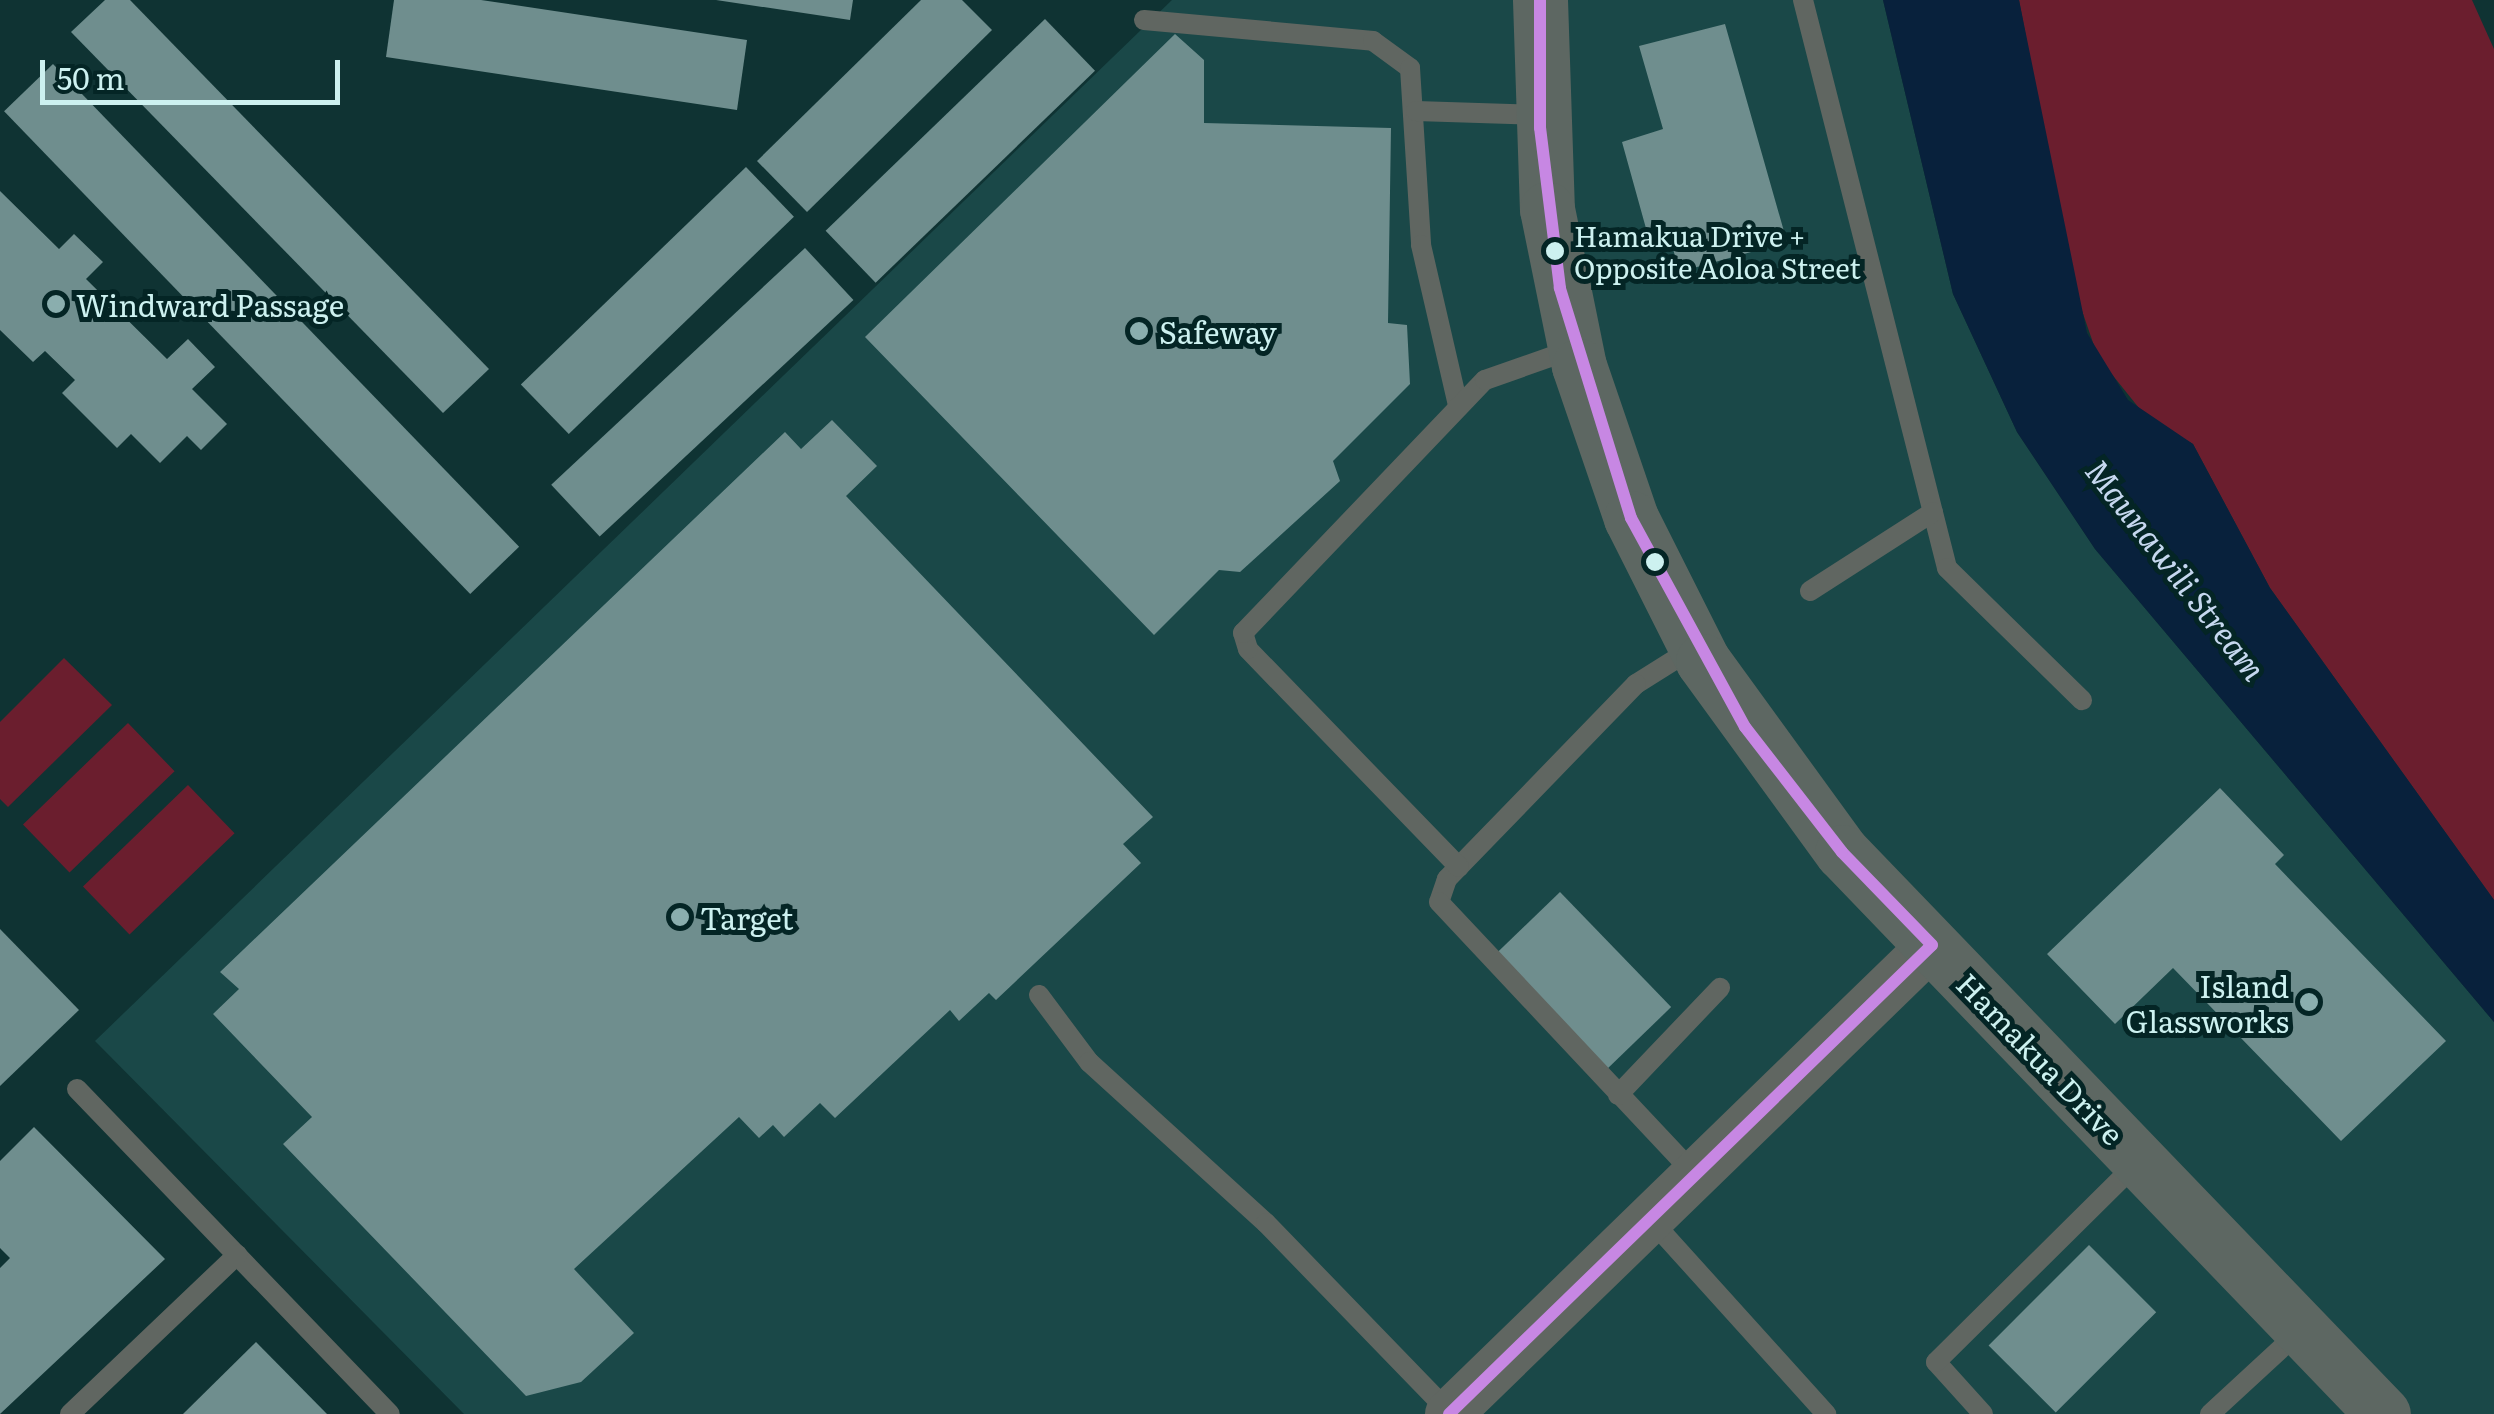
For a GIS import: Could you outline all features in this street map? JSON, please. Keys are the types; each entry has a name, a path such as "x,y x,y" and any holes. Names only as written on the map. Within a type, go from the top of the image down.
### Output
{"main road":[{"name":"Hamakua Drive","path":"1540,0 1540,116 1574,349 1631,518 1695,647 1792,791 1932,945 2383,1414"}],"street":[{"path":"1450,1414 1932,945"}],"lane":[{"path":"1803,0 1947,568 2082,700"},
{"path":"1144,20 1374,42 1410,68 1416,111 1421,245 1458,406"},
{"path":"1416,111 1540,116"},
{"path":"1459,867 1248,649 1243,632 1493,374 1574,349"},
{"path":"1810,591 1933,512"},
{"path":"1695,647 1636,684 1441,890 1442,911 1696,1175"},
{"path":"1618,1095 1720,988"},
{"path":"1039,995 1088,1062 1266,1223 1450,1414"},
{"path":"77,1089 390,1414"},
{"path":"1983,1414 1936,1362 2140,1160"},
{"path":"1650,1220 1826,1414"},
{"path":"70,1414 237,1255"},
{"path":"2210,1414 2302,1329"}],"shaded area":[{"path":"1172,0 1883,0 1953,294 2017,432 2095,549 2494,1022 2494,1414 464,1414 95,1041"},
{"path":"2019,0 2472,0 2494,49 2494,900 2270,588 2193,444 2147,418 2098,357 2072,282"},
{"path":"64,658 112,705 8,807 0,799 0,722"},
{"path":"128,723 175,771 70,873 23,824"},
{"path":"188,785 235,833 130,935 83,886"}],"water":[{"name":"Maunawili Stream","path":"1883,0 2019,0 2087,333 2128,400 2193,444 2270,588 2494,900 2494,1022 2095,549 2017,432 1953,294"}],"building":[{"path":"105,0 130,0 489,369 443,413 71,32"},
{"path":"394,0 481,0 747,40 737,110 386,57"},
{"path":"716,0 853,0 850,20"},
{"path":"921,0 962,0 992,30 807,212 757,161"},
{"path":"1045,19 1095,71 876,283 826,231"},
{"path":"1725,24 1787,242 1679,272 1668,229 1647,232 1622,142 1663,129 1639,46"},
{"name":"Safeway","path":"1175,34 1204,60 1204,123 1391,128 1388,323 1407,325 1410,384 1333,461 1340,481 1240,572 1219,570 1154,635 865,337"},
{"path":"53,64 519,547 470,594 4,111"},
{"path":"746,167 794,217 569,434 521,384"},
{"name":"Windward Passage","path":"0,191 59,249 74,234 103,262 86,279 167,359 188,339 215,367 192,389 227,424 201,450 187,436 160,463 131,434 117,448 62,393 75,380 45,351 33,362 0,330"},
{"path":"805,248 853,300 600,537 551,485"},
{"name":"Target","path":"832,420 877,466 846,496 1153,817 1123,844 1141,863 996,1000 989,993 959,1021 950,1010 835,1118 820,1103 784,1137 773,1125 759,1138 739,1117 574,1269 634,1333 581,1382 526,1396 283,1144 312,1117 213,1014 239,989 220,972 785,432 801,449"},
{"path":"2220,788 2284,855 2275,864 2446,1041 2341,1141 2173,968 2115,1024 2047,954"},
{"path":"1560,892 1671,1007 1604,1072 1493,957"},
{"path":"0,929 79,1010 0,1086"},
{"path":"34,1127 165,1259 0,1414 0,1268 10,1258 0,1248 0,1161"},
{"path":"2089,1245 2156,1312 2056,1413 1989,1345"},
{"path":"256,1342 327,1414 183,1414"}],"transit line":[{"path":"1449,1414 1932,945 1842,852 1745,727 1631,518 1560,288 1540,128 1540,0"}],"place":[{"name":"Hamakua Drive + Opposite Aoloa Street","path":"1555,251"},
{"name":"Windward Passage","path":"56,304"},
{"name":"Safeway","path":"1139,331"},
{"name":"Target","path":"680,917"},
{"name":"Island Glassworks","path":"2309,1002"}]}
